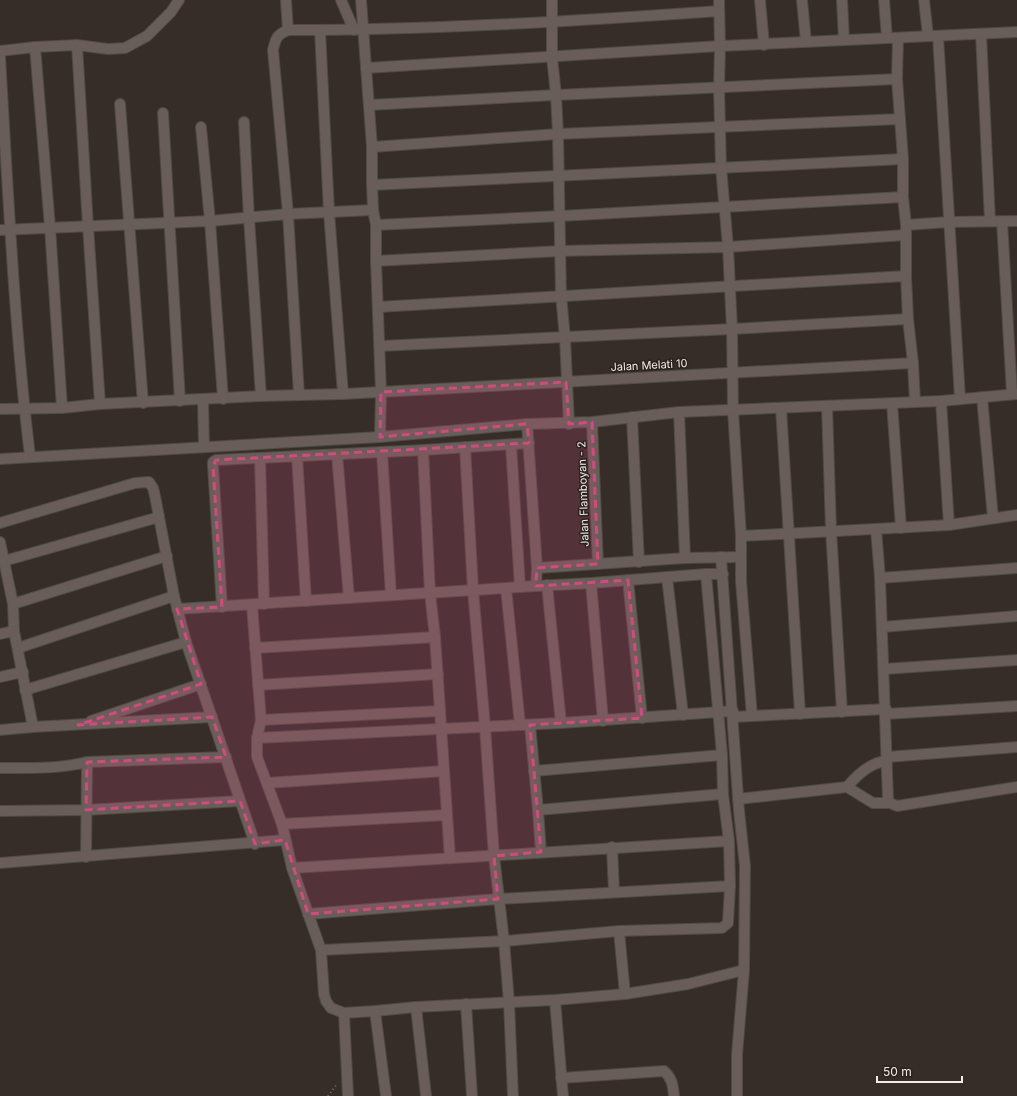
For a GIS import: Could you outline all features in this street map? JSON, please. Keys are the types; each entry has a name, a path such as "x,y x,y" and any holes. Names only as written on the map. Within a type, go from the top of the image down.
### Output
{"street":[{"path":"0,52 35,47 77,45 108,49 125,48 147,36 171,12 179,0"},
{"path":"341,0 358,30"},
{"path":"361,0 358,30 366,68 372,147 373,210 376,225 381,392 380,437"},
{"path":"552,0 552,57 558,134 561,295 565,338 569,424"},
{"path":"719,0 721,167 728,247 734,372 733,410 742,536 742,597 752,716"},
{"path":"760,0 764,45"},
{"path":"802,0 806,42"},
{"path":"842,0 844,40"},
{"path":"884,0 887,38"},
{"path":"924,0 933,36 960,398"},
{"path":"286,1 288,30"},
{"path":"299,395 288,214 273,50 279,34 288,30 358,30 552,22 719,11"},
{"path":"320,30 329,212 343,394"},
{"path":"366,68 720,46 1017,32"},
{"path":"981,34 990,221"},
{"path":"898,38 897,80 903,159 908,319 914,363 915,402"},
{"path":"77,45 100,404"},
{"path":"35,47 50,228 62,408"},
{"path":"0,57 24,409 30,456"},
{"path":"368,105 897,80"},
{"path":"120,104 143,403"},
{"path":"163,113 180,401"},
{"path":"372,147 558,134 900,119"},
{"path":"244,122 248,218 261,396"},
{"path":"201,127 210,221 223,398"},
{"path":"372,185 903,159"},
{"path":"376,225 903,197"},
{"path":"0,230 210,221 288,214 373,210"},
{"path":"0,459 30,456 380,437 527,424 569,424 679,412 941,401 1014,394 1002,221"},
{"path":"376,261 560,251 728,247 906,230 948,222 1017,221"},
{"path":"378,306 906,276"},
{"path":"380,346 565,338 908,319"},
{"name":"Jalan Melati 10","path":"0,409 62,408 100,404 261,396 343,394 914,363"},
{"path":"982,397 993,518"},
{"path":"203,399 204,447"},
{"path":"941,401 949,525"},
{"path":"892,403 901,528"},
{"path":"827,406 831,530 842,712"},
{"path":"781,408 800,714"},
{"path":"679,412 686,558"},
{"path":"632,417 640,562"},
{"name":"Jalan Flamboyan - 2","path":"592,422 598,564"},
{"path":"527,424 537,568 536,586"},
{"path":"222,607 214,462 216,460 423,450 529,443"},
{"path":"511,445 520,587"},
{"path":"466,447 473,590 494,856 504,941 509,1002 513,1096"},
{"path":"423,450 430,593 438,674 450,858"},
{"path":"382,452 391,595"},
{"path":"337,454 349,598"},
{"path":"296,456 306,601"},
{"path":"260,458 264,604"},
{"path":"0,523 135,483 149,482 153,488 155,496 174,596 186,642 255,844"},
{"path":"742,536 831,530 949,525 1017,514"},
{"path":"4,561 159,517"},
{"path":"876,529 880,578 886,711 888,759 887,791 888,800 890,803"},
{"path":"0,542 13,604 14,631 23,672 25,690 34,727"},
{"path":"13,604 167,556"},
{"path":"722,557 738,799 745,866 744,970 737,1054 737,1096"},
{"path":"537,568 686,558 741,557"},
{"path":"880,578 1017,568"},
{"path":"321,950 504,941 619,931 722,928 728,923 730,886 728,841 706,574"},
{"path":"177,609 723,574"},
{"path":"667,577 683,715"},
{"path":"628,580 642,718"},
{"path":"591,583 603,721"},
{"path":"547,585 561,723"},
{"path":"506,588 525,725 534,771 541,852"},
{"path":"18,648 174,596"},
{"path":"725,598 742,597"},
{"path":"252,605 261,720 257,738 257,757 282,824 292,868 321,950 324,994 326,1001 331,1008 344,1013 416,1007 555,1000 624,994 688,984 744,970"},
{"path":"882,627 1017,616"},
{"path":"0,634 14,631"},
{"path":"255,648 435,637"},
{"path":"25,690 186,642"},
{"path":"884,669 1017,660"},
{"path":"0,677 23,672"},
{"path":"258,685 438,674"},
{"path":"78,725 201,684"},
{"path":"257,738 603,721 718,713 752,716 1017,706"},
{"path":"261,720 440,711"},
{"path":"0,730 212,717"},
{"path":"847,787 859,775 874,764 888,759 1017,747"},
{"path":"534,771 722,755"},
{"path":"0,768 52,768 87,762 226,757"},
{"path":"86,857 87,762"},
{"path":"267,783 444,771"},
{"path":"738,799 847,787 873,803 890,803 897,806 1017,787"},
{"path":"538,810 723,794"},
{"path":"0,811 86,810 240,801"},
{"path":"725,813 739,811"},
{"path":"282,824 447,815"},
{"path":"0,863 255,844 285,840"},
{"path":"292,868 728,841"},
{"path":"612,848 614,892"},
{"path":"308,914 498,899 730,886"},
{"path":"619,931 624,994"},
{"path":"555,1000 563,1096"},
{"path":"466,1004 472,1096"},
{"path":"416,1007 426,1096"},
{"path":"375,1011 386,1096"},
{"path":"344,1013 348,1096"},
{"path":"561,1078 664,1071 669,1076 674,1096"}],"highlighted area":[{"path":"566,382 569,424 592,422 598,564 537,568 536,586 628,580 642,718 530,725 541,852 494,856 498,899 308,914 285,840 255,844 240,801 86,810 87,762 226,757 212,717 78,725 201,684 177,609 222,607 213,466 216,460 529,443 527,424 380,437 381,392"}]}
